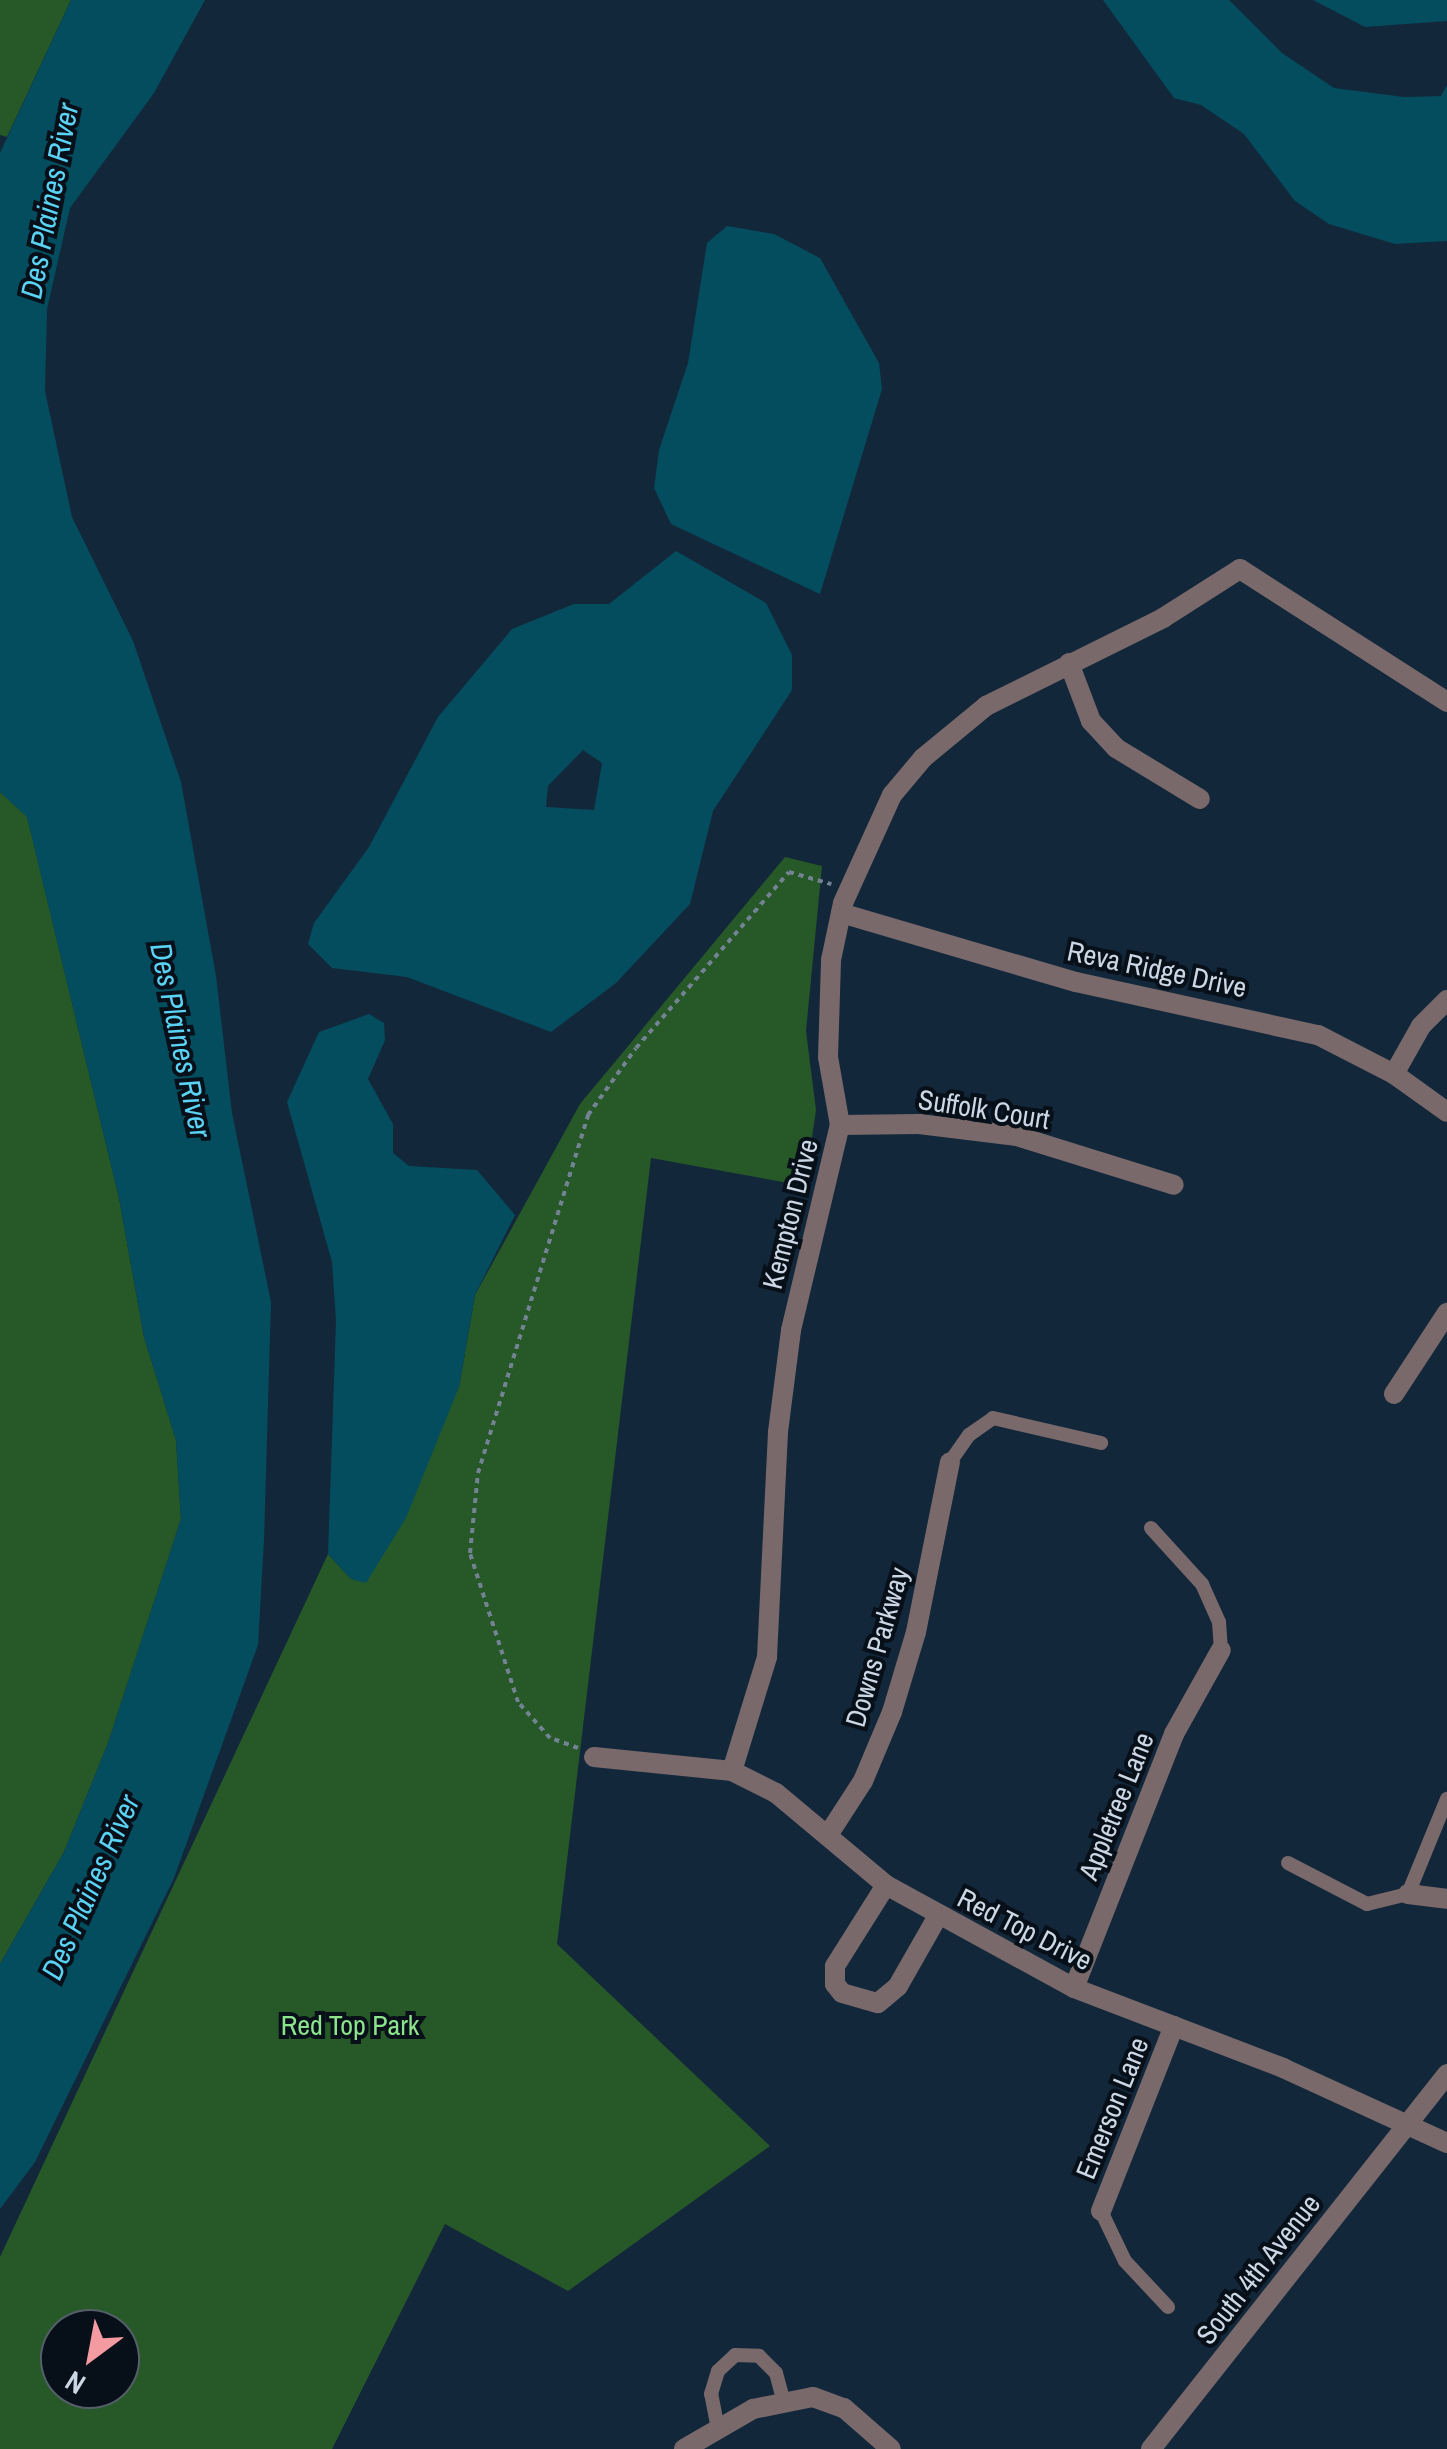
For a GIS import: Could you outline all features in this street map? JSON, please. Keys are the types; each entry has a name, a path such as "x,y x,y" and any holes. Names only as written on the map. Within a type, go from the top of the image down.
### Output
{"street":[{"name":"Kempton Drive","path":"732,1771 767,1657 778,1432 790,1330 840,1125 827,1004 840,914 883,812 923,758 986,706 1163,618 1240,569 1447,702"},
{"path":"1069,663 1091,721 1116,748 1200,800"},
{"name":"Reva Ridge Drive","path":"840,914 1076,982 1273,1022 1318,1036 1394,1074 1447,1112"},
{"path":"1394,1074 1421,1026 1447,1000"},
{"name":"Suffolk Court","path":"840,1125 919,1124 1018,1136 1174,1184"},
{"path":"1394,1394 1447,1313"},
{"name":"Downs Parkway","path":"828,1835 863,1781 892,1712 950,1462"},
{"name":"Appletree Lane","path":"1074,1988 1174,1734 1220,1650"},
{"name":"Red Top Drive","path":"594,1758 732,1771 776,1792 886,1884 1074,1988 1174,2026 1447,2142"},
{"path":"886,1884 835,1966 842,1994 878,2004 898,1986 938,1916"},
{"path":"1408,1894 1447,1899"},
{"name":"Emerson Lane","path":"1101,2210 1174,2026"},
{"path":"1408,2124 1447,2074"},
{"name":"South 4th Avenue","path":"1151,2449 1408,2124"},
{"path":"684,2449 783,2400 813,2397 844,2408 891,2449"}],"lane":[{"path":"950,1462 969,1435 993,1418 1101,1443"},
{"path":"1150,1528 1202,1584 1219,1622 1220,1650"},
{"path":"1288,1863 1367,1904 1408,1894 1447,1799"},
{"path":"1101,2210 1125,2261 1168,2308"},
{"path":"718,2429 712,2394 718,2372 735,2355 759,2356 776,2373 783,2400"}],"path":[{"path":"594,1758 594,1749 550,1738 518,1702 470,1553 478,1473 588,1115 636,1048 789,872 833,884"}],"green space":[{"path":"0,0 71,0 7,137 0,135"},
{"path":"0,792 27,816 119,1198 144,1337 176,1440 181,1519 108,1743 64,1852 0,1964"},
{"name":"Red Top Park","path":"785,857 822,866 806,1031 816,1110 805,1186 651,1158 557,1944 770,2146 568,2291 445,2224 332,2449 0,2449 0,2257 328,1554 351,1579 459,1387 475,1295 580,1104"}],"water":[{"name":"Des Plaines River","path":"71,0 205,0 154,93 70,208 47,309 45,391 72,517 133,641 181,782 216,976 232,1113 271,1302 264,1540 258,1645 174,1878 35,2162 0,2209 0,1964 64,1852 108,1743 181,1519 176,1440 144,1337 119,1198 27,817 0,792 0,153"},
{"path":"1103,0 1229,0 1282,53 1334,88 1404,97 1441,96 1447,85 1447,241 1395,244 1329,224 1295,201 1244,134 1201,105 1174,98"},
{"path":"1313,0 1447,0 1447,21 1365,27"},
{"path":"727,226 774,234 820,258 879,363 882,389 820,594 671,524 654,488 659,450 688,363 707,243"},
{"path":"676,551 766,603 792,655 792,690 713,811 690,904 616,983 551,1032 407,977 332,968 308,944 314,923 369,847 438,717 512,629 574,604 609,604","holes":["583,750 602,763 594,810 546,807 548,786"]},
{"path":"369,1014 384,1023 385,1040 368,1079 393,1124 393,1153 409,1166 477,1170 515,1215 475,1295 459,1387 406,1518 366,1583 351,1579 328,1554 336,1321 332,1262 287,1102 319,1032"}]}
